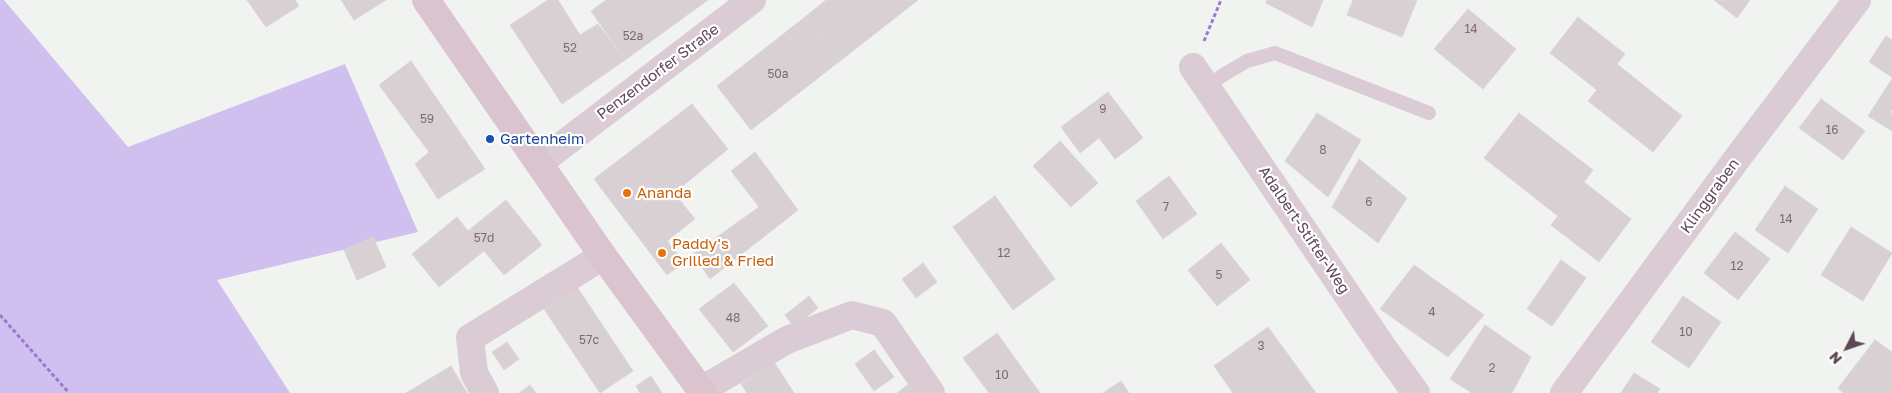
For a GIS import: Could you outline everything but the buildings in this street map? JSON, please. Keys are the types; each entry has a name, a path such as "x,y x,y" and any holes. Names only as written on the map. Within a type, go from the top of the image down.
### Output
{"main road":[{"path":"426,0 602,256 702,392"}],"street":[{"name":"Penzendorfer Straße","path":"539,163 752,0"},
{"name":"Klinggraben","path":"1564,393 1739,156 1858,0"},
{"name":"Adalbert-Stifter-Weg","path":"1200,77 1416,393"},
{"path":"485,393 474,373 470,338 602,256"},
{"path":"702,392 787,340 852,315 883,323 931,393"}],"lane":[{"path":"1200,77 1223,75 1247,61 1275,53 1429,113"}],"path":[{"path":"1200,77 1221,0"},
{"path":"0,315 69,393"}],"shaded area":[{"path":"0,0 4,0 128,147 345,64 418,232 217,280 290,393 0,393"}],"place":[{"name":"Gartenheim","path":"490,139"},
{"name":"Ananda","path":"627,193"},
{"name":"Paddy's Grilled & Fried","path":"662,253"}]}
